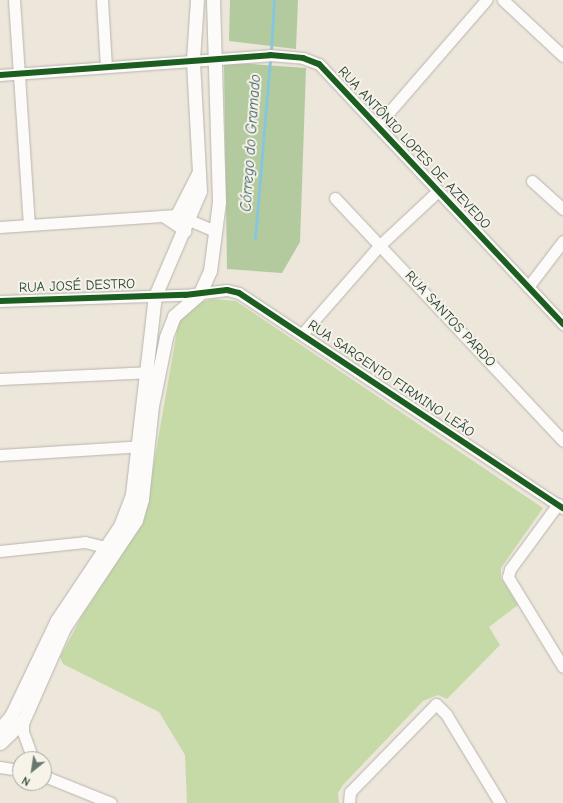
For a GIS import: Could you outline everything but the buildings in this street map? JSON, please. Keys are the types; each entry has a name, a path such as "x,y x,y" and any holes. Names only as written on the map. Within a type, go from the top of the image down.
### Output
{"main road":[{"path":"0,730 21,715 57,620 127,511 143,446 159,372 174,316 200,293 214,258 215,231 219,202 213,1 197,0 193,60 200,191 184,222 155,296 146,371 143,446 136,520 64,628 21,715 0,743"}],"street":[{"path":"14,0 29,225"},
{"path":"102,0 106,67"},
{"path":"377,126 486,0"},
{"path":"503,0 563,56"},
{"name":"RUA ANTÔNIO LOPES DE AZEVEDO","path":"0,75 215,57 270,55 303,58 319,64 563,324"},
{"path":"532,181 563,209"},
{"path":"302,334 380,245 438,190"},
{"name":"RUA SANTOS PARDO","path":"335,198 563,441"},
{"path":"0,227 163,216 215,231"},
{"path":"163,216 184,222"},
{"path":"528,287 563,241"},
{"name":"RUA SARGENTO FIRMINO LEÃO","path":"155,296 227,290 239,293 560,506"},
{"name":"RUA JOSÉ DESTRO","path":"0,301 155,296"},
{"path":"0,379 146,371 159,372"},
{"path":"0,455 143,446"},
{"path":"560,506 510,569 508,577 510,584 563,667"},
{"path":"0,551 85,542 105,547"},
{"path":"349,800 436,704 446,714 500,803"},
{"path":"21,715 23,732 31,751"},
{"path":"0,767 12,769"},
{"path":"52,778 111,803"}],"green space":[{"path":"230,0 298,0 296,49 229,41"},
{"path":"224,62 306,68 300,242 282,273 227,269"},
{"path":"213,299 236,301 543,508 501,568 501,578 518,605 489,627 500,645 447,699 438,695 423,701 343,785 338,793 339,803 187,803 185,755 159,712 63,664 60,657 83,614 144,520 178,325 188,305"}],"waterway":[{"name":"Córrego do Gramado","path":"271,52 274,0"},
{"name":"Córrego do Gramado","path":"255,239 270,59"}],"cycle path":[{"path":"0,75 270,55 303,58 319,64 563,324"},
{"path":"0,301 185,295 227,290 239,293 563,508"}]}
